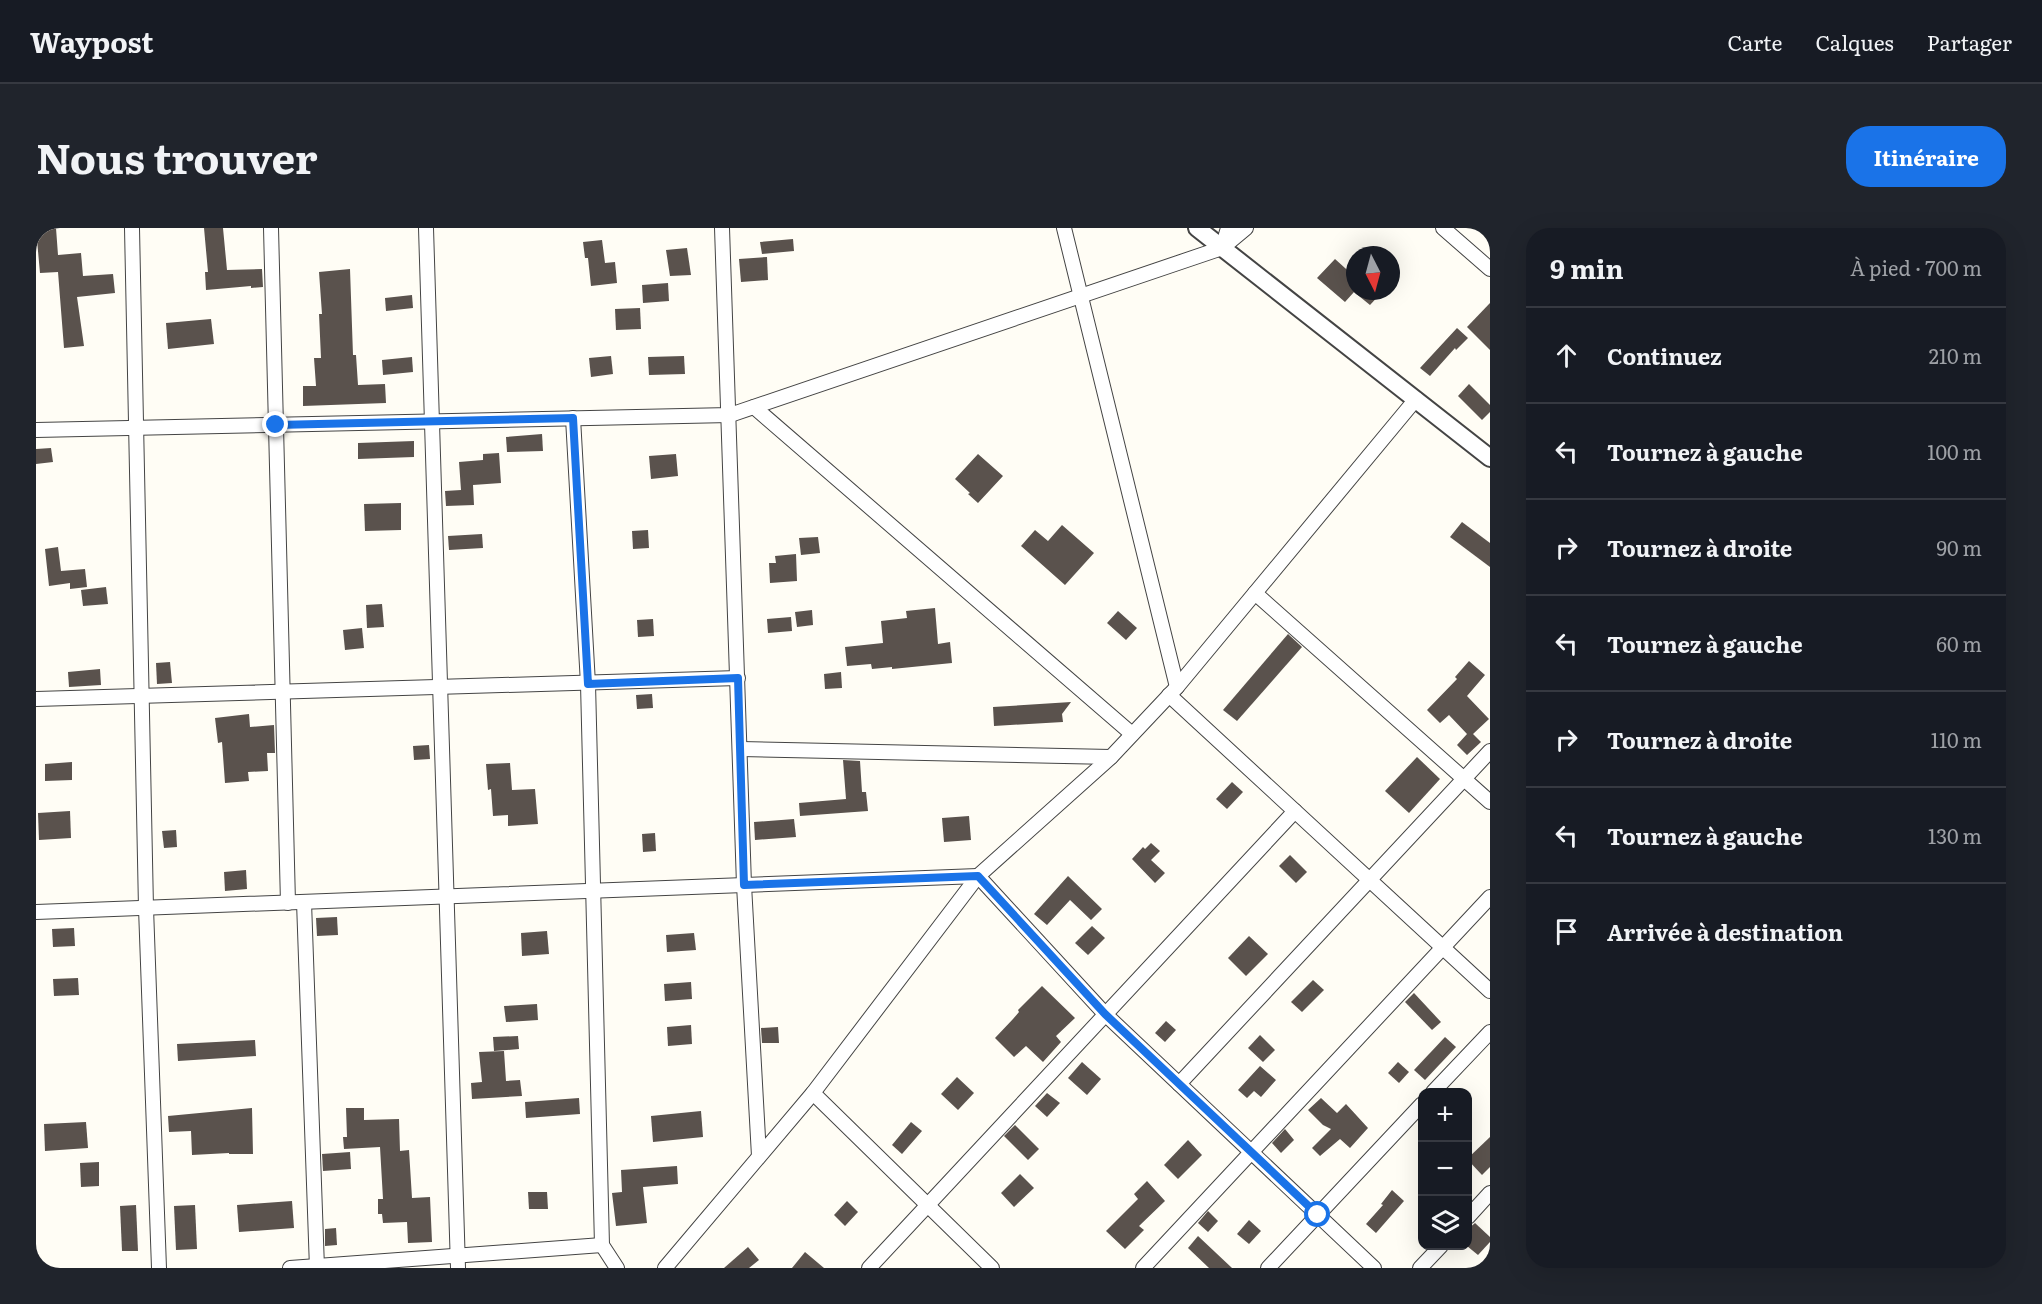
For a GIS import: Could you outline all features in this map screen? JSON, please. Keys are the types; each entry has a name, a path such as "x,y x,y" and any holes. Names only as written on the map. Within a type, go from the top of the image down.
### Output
{"street":[{"path":"132,228 146,908 159,1268"},
{"path":"271,228 288,903"},
{"path":"426,228 458,1262"},
{"path":"722,228 744,885 759,1156"},
{"path":"1064,228 1173,691 1295,811 1490,991"},
{"path":"1197,228 1490,458"},
{"path":"1222,248 1228,228"},
{"path":"36,430 730,415 1222,248 1246,228"},
{"path":"1443,228 1490,269"},
{"path":"665,1268 813,1093 978,876 1111,757 1173,691 1416,399"},
{"path":"754,407 1131,734"},
{"path":"573,418 588,684 602,1245 617,1268"},
{"path":"1255,593 1490,802"},
{"path":"36,699 738,678"},
{"path":"741,749 1111,757"},
{"path":"1179,1084 1490,751"},
{"path":"869,1268 1295,811"},
{"path":"36,912 978,876 1105,1014 1374,1268"},
{"path":"1143,1268 1490,897"},
{"path":"304,902 317,1267"},
{"path":"1437,1088 1490,1032"},
{"path":"813,1093 992,1268"},
{"path":"1268,1268 1418,1108"},
{"path":"1472,1212 1490,1193"},
{"path":"290,1268 458,1262 602,1245"},
{"path":"1420,1268 1436,1250"}],"building":[{"path":"56,228 58,255 81,253 83,276 113,274 115,293 77,297 84,346 64,348 58,272 40,273 36,229"},
{"path":"204,228 223,228 227,270 262,269 263,287 206,290 205,272 208,272"},
{"path":"793,239 794,251 762,254 760,242"},
{"path":"602,240 605,263 615,262 617,283 591,286 588,258 585,258 583,242"},
{"path":"687,248 691,275 670,276 666,250"},
{"path":"767,257 768,280 741,282 739,259"},
{"path":"1335,259 1346,269 1347,300 1345,302 1317,278"},
{"path":"350,269 353,355 356,355 358,385 385,384 386,403 303,406 303,386 316,386 314,358 321,358 319,314 322,314 319,272"},
{"path":"668,283 669,301 643,303 642,285"},
{"path":"412,295 413,308 386,311 385,298"},
{"path":"1364,300 1375,300 1370,305"},
{"path":"1490,303 1490,350 1467,327"},
{"path":"640,308 641,329 616,330 615,309"},
{"path":"211,319 214,344 168,349 166,323"},
{"path":"1457,328 1468,338 1456,350 1455,348 1430,376 1420,368"},
{"path":"611,356 613,374 591,377 589,358"},
{"path":"684,356 685,374 649,375 648,357"},
{"path":"412,357 413,372 383,375 382,360"},
{"path":"1469,384 1490,405 1490,412 1482,420 1458,396"},
{"path":"542,434 543,451 507,452 506,437"},
{"path":"414,441 414,457 358,459 358,443"},
{"path":"51,448 53,462 36,464 36,449"},
{"path":"499,453 501,483 473,485 474,505 446,506 445,491 461,490 459,462 483,460 483,454"},
{"path":"676,454 678,476 651,479 649,456"},
{"path":"978,454 1003,476 978,503 955,479"},
{"path":"401,503 401,530 365,531 364,504"},
{"path":"1462,522 1490,543 1490,567 1450,537"},
{"path":"1062,525 1094,553 1065,585 1021,546 1035,530 1048,541"},
{"path":"648,530 649,548 633,549 632,531"},
{"path":"482,534 483,548 449,550 448,536"},
{"path":"818,537 820,553 801,555 799,538"},
{"path":"58,547 61,571 85,569 87,587 70,589 70,583 49,586 45,549"},
{"path":"796,554 797,581 770,583 769,563 776,563 775,556"},
{"path":"106,587 108,604 83,606 81,590"},
{"path":"382,604 384,627 367,628 366,605"},
{"path":"935,608 938,644 950,642 952,663 892,669 892,667 872,669 871,664 847,666 845,647 883,643 881,621 907,618 906,611"},
{"path":"812,610 813,625 797,627 795,612"},
{"path":"1118,611 1137,628 1126,640 1107,623"},
{"path":"791,617 792,631 768,633 767,619"},
{"path":"653,619 654,636 638,637 637,620"},
{"path":"362,628 364,648 345,650 343,630"},
{"path":"1288,634 1302,647 1237,721 1223,710"},
{"path":"1469,661 1485,675 1467,696 1489,719 1473,734 1481,742 1467,755 1457,745 1467,734 1449,715 1440,723 1427,710 1457,679 1455,677"},
{"path":"170,662 172,683 157,684 156,663"},
{"path":"100,669 101,685 69,687 68,672"},
{"path":"841,672 842,688 825,689 824,674"},
{"path":"652,694 653,708 637,709 636,695"},
{"path":"1071,702 1062,714 1063,722 994,726 993,707"},
{"path":"249,714 250,727 274,725 275,753 267,753 268,771 248,772 249,781 225,783 222,742 218,743 215,718"},
{"path":"429,745 430,759 414,760 413,746"},
{"path":"1417,757 1440,779 1409,813 1385,791"},
{"path":"843,760 860,761 862,792 866,792 868,811 800,816 799,803 846,799"},
{"path":"72,762 72,780 45,781 45,764"},
{"path":"510,763 512,790 535,789 538,824 508,826 508,815 493,816 486,764"},
{"path":"1232,782 1243,792 1227,809 1216,799"},
{"path":"70,811 71,838 39,840 38,813"},
{"path":"969,816 971,840 944,842 942,818"},
{"path":"794,819 796,837 755,840 754,822"},
{"path":"176,830 177,847 164,848 162,831"},
{"path":"655,833 656,851 643,852 642,834"},
{"path":"1151,843 1160,851 1151,860 1165,873 1155,883 1132,859 1143,847 1145,849"},
{"path":"1290,855 1307,872 1296,883 1279,866"},
{"path":"246,870 247,889 225,891 224,872"},
{"path":"1068,876 1102,909 1091,920 1070,900 1047,925 1034,914"},
{"path":"337,917 338,935 317,936 316,918"},
{"path":"1092,926 1105,938 1088,955 1075,943"},
{"path":"74,928 75,946 53,947 52,929"},
{"path":"547,931 549,954 522,956 521,933"},
{"path":"694,933 696,950 667,952 666,935"},
{"path":"1249,936 1268,954 1246,976 1228,958"},
{"path":"78,978 79,995 54,996 53,979"},
{"path":"1313,980 1324,990 1302,1012 1291,1002"},
{"path":"691,982 692,999 665,1001 664,984"},
{"path":"1042,986 1075,1018 1056,1036 1061,1042 1043,1062 1026,1046 1014,1057 995,1038"},
{"path":"1414,993 1441,1022 1432,1030 1405,1002"},
{"path":"537,1004 538,1020 506,1022 504,1006"},
{"path":"1166,1021 1176,1030 1165,1042 1155,1033"},
{"path":"691,1025 692,1044 668,1046 667,1027"},
{"path":"778,1027 779,1043 762,1043 761,1028"},
{"path":"1260,1035 1275,1050 1263,1062 1248,1048"},
{"path":"518,1036 519,1049 494,1051 493,1037"},
{"path":"1445,1037 1456,1047 1425,1080 1414,1070"},
{"path":"255,1040 256,1056 178,1061 177,1044"},
{"path":"504,1051 506,1081 520,1080 522,1096 472,1099 471,1083 482,1082 479,1052"},
{"path":"1082,1062 1101,1079 1087,1095 1068,1078"},
{"path":"1398,1062 1409,1072 1399,1083 1388,1073"},
{"path":"1260,1066 1276,1080 1261,1097 1254,1091 1247,1098 1238,1090"},
{"path":"957,1077 974,1093 958,1110 941,1094"},
{"path":"1047,1093 1060,1103 1047,1117 1035,1106"},
{"path":"579,1098 580,1114 526,1118 525,1102"},
{"path":"1321,1098 1337,1113 1346,1104 1368,1128 1350,1148 1340,1139 1320,1156 1312,1148 1331,1129 1323,1125 1308,1110"},
{"path":"252,1108 253,1154 192,1155 191,1131 169,1132 168,1116"},
{"path":"346,1108 364,1108 364,1120 399,1119 400,1151 409,1150 412,1198 430,1197 432,1242 408,1243 407,1222 383,1223 382,1214 378,1214 378,1199 383,1199 380,1147 344,1149 343,1137 347,1137"},
{"path":"701,1111 703,1137 653,1142 651,1116"},
{"path":"86,1122 88,1148 45,1151 44,1124"},
{"path":"911,1122 922,1131 902,1154 892,1145"},
{"path":"1015,1125 1039,1149 1028,1160 1004,1136"},
{"path":"1285,1129 1294,1140 1281,1153 1272,1143"},
{"path":"1490,1137 1490,1167 1482,1175 1472,1164 1472,1154"},
{"path":"1188,1140 1202,1155 1178,1179 1164,1165"},
{"path":"350,1152 351,1169 323,1171 322,1154"},
{"path":"99,1162 99,1186 81,1187 80,1163"},
{"path":"677,1166 678,1184 643,1187 647,1223 616,1226 612,1193 622,1192 621,1170"},
{"path":"1020,1174 1034,1188 1014,1207 1001,1193"},
{"path":"1147,1181 1165,1201 1139,1226 1144,1230 1125,1249 1106,1231 1138,1199 1134,1194"},
{"path":"1392,1190 1404,1201 1376,1233 1366,1224 1383,1205 1381,1204"},
{"path":"528,1192 547,1192 548,1209 529,1209"},
{"path":"292,1201 294,1228 239,1232 237,1205"},
{"path":"847,1201 858,1212 845,1226 834,1215"},
{"path":"136,1205 138,1251 122,1251 120,1206"},
{"path":"195,1205 197,1249 176,1250 174,1206"},
{"path":"1208,1211 1218,1221 1208,1232 1198,1223"},
{"path":"1249,1220 1261,1231 1249,1244 1237,1234"},
{"path":"1475,1223 1490,1237 1490,1242 1478,1255 1472,1250 1472,1226"},
{"path":"336,1228 337,1245 325,1246 325,1229"},
{"path":"1198,1236 1232,1268 1209,1268 1188,1248"},
{"path":"748,1247 759,1260 749,1268 724,1268"},
{"path":"805,1252 824,1268 792,1268"}],"route":[{"path":"276,425 573,418 588,684 738,678 744,885 978,876 1105,1014 1318,1215"}]}
